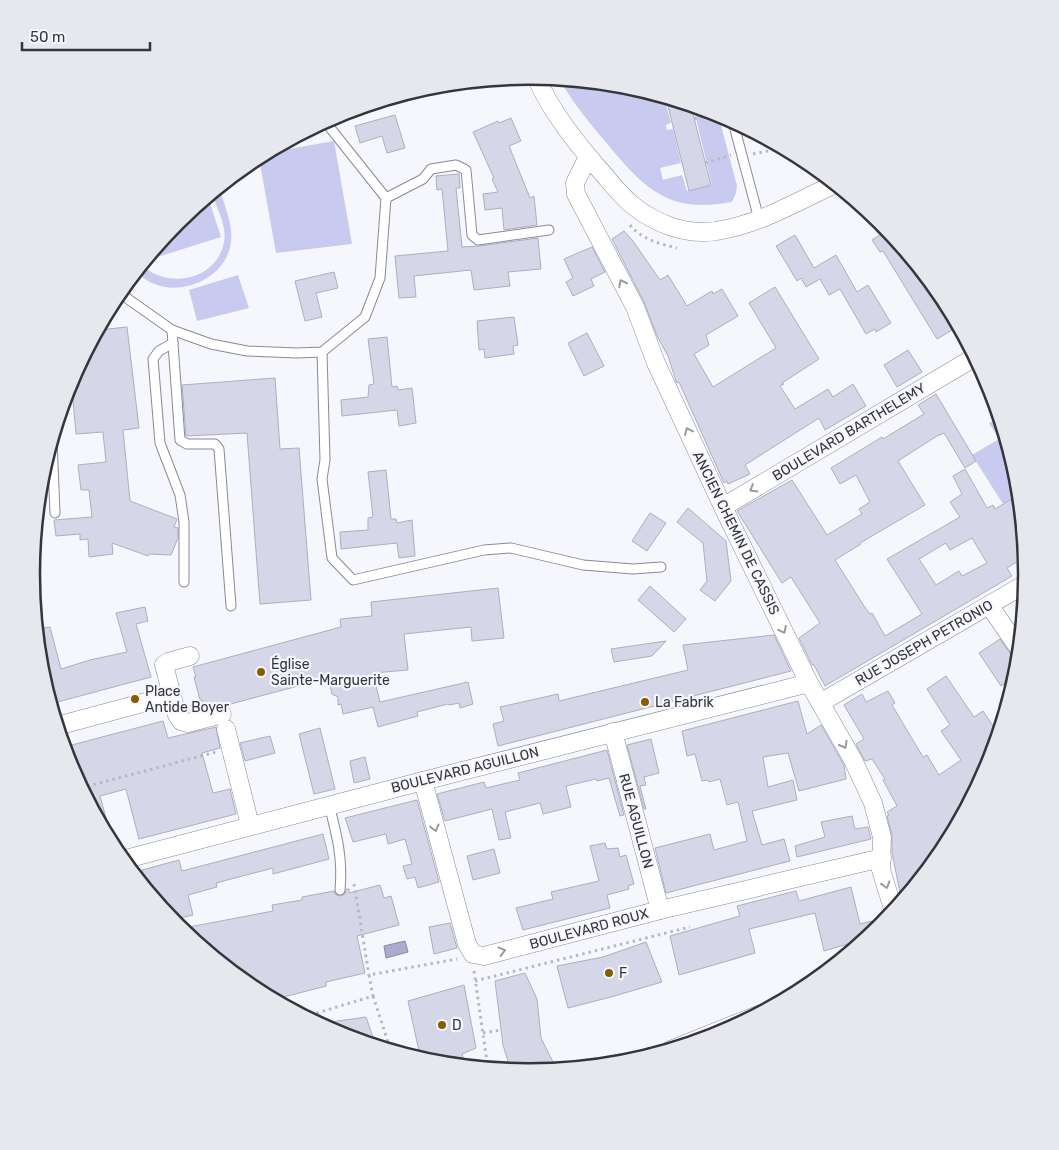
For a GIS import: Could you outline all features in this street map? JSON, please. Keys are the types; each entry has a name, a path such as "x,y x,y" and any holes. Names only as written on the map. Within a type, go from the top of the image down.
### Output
{"street":[{"path":"541,86 559,119 588,157 630,204 655,220 677,228 692,232 714,232 744,225 827,187"},
{"name":"ANCIEN CHEMIN DE CASSIS","path":"588,157 575,183 576,194 634,307 656,363 723,508 809,683 853,760 873,802 882,837 881,870 892,905"},
{"name":"BOULEVARD BARTHELEMY","path":"723,508 970,359"},
{"name":"RUE JOSEPH PETRONIO","path":"820,703 1019,588"},
{"path":"989,606 1014,642"},
{"path":"190,656 168,662 164,665 177,715 181,721 188,723 224,722 250,826"},
{"name":"BOULEVARD AGUILLON","path":"130,858 422,780 809,683"},
{"path":"64,724 172,695"},
{"name":"RUE AGUILLON","path":"613,732 660,910"},
{"path":"422,780 467,944 473,954"},
{"name":"BOULEVARD ROUX","path":"473,954 484,956 660,910 882,858"}],"lane":[{"path":"126,297 172,330 211,344 247,351 322,352 365,317 380,278 386,198 331,128"},
{"path":"736,131 759,218"},
{"path":"386,198 423,179 431,169 456,165 466,170 472,235 478,240 549,230"},
{"path":"172,330 180,440 187,444 215,444 219,449 231,606"},
{"path":"173,343 159,351 154,359 160,443 180,495 184,522 184,582"},
{"path":"322,352 326,460 322,479 332,558 353,580 484,550 511,548 583,565 633,569 661,567"},
{"path":"53,464 55,514"},
{"path":"329,805 340,845 342,872 340,890"}],"path":[{"path":"694,119 701,117"},
{"path":"705,163 771,150"},
{"path":"88,786 231,748"},
{"path":"354,881 373,996 389,1044"},
{"path":"475,981 690,927"},
{"path":"369,975 458,959 473,954 487,1062"},
{"path":"313,1014 373,996"},
{"path":"483,1034 501,1030"}],"shaded area":[{"path":"565,87 625,95 666,105 671,123 666,125 667,130 673,129 681,163 660,168 663,180 682,175 687,191 712,185 695,114 721,125 737,186 732,202 709,205 689,204 672,200 657,193 630,170 597,132"},
{"path":"334,141 352,244 276,253 261,166 289,149"},
{"path":"221,195 229,218 230,248 224,261 215,272 203,280 190,286 176,288 162,286 148,281 142,276 147,269 165,277 178,279 202,273 220,255 225,236 223,224 215,201"},
{"path":"210,204 221,237 157,257 183,229"},
{"path":"238,275 249,308 197,321 189,290"},
{"path":"994,420 1002,448 1010,480 1013,498 1003,504 972,455 999,439 989,423"},
{"path":"405,941 408,952 386,958 384,946"}],"building":[{"path":"668,105 693,113 711,185 689,191"},
{"path":"395,115 405,148 387,153 382,136 360,143 355,126"},
{"path":"511,118 521,141 509,146 530,198 534,196 537,225 504,230 502,208 485,210 483,194 498,192 492,179 494,178 473,132 498,121 499,123"},
{"path":"459,174 460,188 456,188 462,247 538,238 541,269 508,272 510,286 474,290 471,270 414,276 416,297 399,298 395,256 448,251 442,189 437,190 436,176"},
{"path":"624,231 660,280 668,275 687,306 712,291 713,294 722,289 738,316 706,335 709,345 694,354 713,387 776,348 749,303 775,287 819,359 780,386 795,409 828,389 833,397 853,384 866,406 825,430 819,418 745,465 750,474 728,484 727,481 724,483 679,382 677,383 676,381 668,356 657,336 644,302 612,239"},
{"path":"881,234 898,252 937,303 953,330 937,339 883,251 880,252 872,240"},
{"path":"795,235 814,268 836,255 857,292 868,285 891,323 876,332 875,329 866,334 840,289 829,295 820,279 806,287 801,278 797,281 776,246"},
{"path":"592,247 605,272 591,279 594,286 573,296 566,282 573,278 564,259"},
{"path":"334,272 338,288 316,293 322,317 305,321 295,281"},
{"path":"514,317 518,345 513,346 514,354 485,358 484,349 479,350 477,321"},
{"path":"127,327 139,428 123,430 130,501 177,519 174,527 178,528 178,538 171,555 149,554 148,556 112,543 113,554 89,557 88,539 80,540 80,534 56,536 54,520 92,517 89,490 81,490 78,465 106,462 103,432 76,434 73,399 90,358 107,329"},
{"path":"587,333 604,366 584,376 568,343"},
{"path":"387,337 392,387 397,386 398,390 412,388 416,423 399,426 397,410 342,416 341,400 368,397 369,385 374,384 368,339"},
{"path":"908,350 922,372 897,387 884,365"},
{"path":"275,378 280,449 299,448 311,600 260,604 247,433 186,436 182,385"},
{"path":"936,394 976,461 965,468 944,433 898,461 925,505 835,560 864,606 870,614 872,613 885,636 922,614 887,559 960,517 950,502 962,494 953,476 965,469 987,508 993,505 995,509 1013,498 1019,561 1007,568 1012,576 825,686 799,638 820,623 791,577 782,583 737,511 792,480 827,535 862,514 859,509 870,502 856,475 840,484 831,468 924,414 918,405","holes":["972,538 987,563 962,576 959,571 936,585 919,559 946,543 950,550"]},
{"path":"386,470 391,519 396,519 397,523 412,520 415,556 399,558 397,543 341,549 340,532 368,530 368,518 373,517 368,472"},
{"path":"688,508 726,541 731,581 715,601 700,590 707,581 703,543 677,522"},
{"path":"650,513 666,523 647,551 632,541"},
{"path":"650,586 686,619 674,632 638,600"},
{"path":"498,588 504,638 472,641 471,627 404,634 408,670 373,673 380,702 468,682 473,704 460,708 459,703 448,704 417,712 418,716 378,727 373,707 343,714 341,704 338,705 338,697 332,694 328,678 227,705 219,704 204,708 202,700 200,700 193,667 341,627 340,619 372,616 371,602"},
{"path":"145,607 148,621 136,624 151,677 57,702 49,670 43,628 50,627 61,669 127,652 116,613"},
{"path":"774,635 791,671 498,746 493,724 504,721 500,707 558,694 559,701 688,670 683,645"},
{"path":"1000,639 1012,656 1007,682 1001,686 979,653"},
{"path":"666,641 652,656 614,662 611,649"},
{"path":"946,676 974,717 983,711 994,728 969,792 937,847 901,895 892,853 892,835 887,816 889,815 887,812 897,806 883,780 885,779 872,759 865,761 856,744 864,739 844,705 862,694 866,702 888,691 895,703 892,705 923,757 927,755 939,775 961,760 941,731 950,725 927,689"},
{"path":"798,701 807,734 821,725 844,765 846,779 799,791 788,753 763,757 768,787 793,780 797,800 752,811 762,845 784,839 790,861 666,893 655,848 710,834 714,850 747,841 738,802 727,805 720,779 709,782 708,780 702,781 695,754 687,756 682,731"},
{"path":"163,721 168,738 216,727 220,748 202,753 213,793 230,789 236,814 139,839 126,789 100,796 107,822 90,792 71,745"},
{"path":"320,728 335,789 314,794 299,734"},
{"path":"270,736 275,753 245,761 240,743"},
{"path":"651,739 659,773 644,777 646,785 640,786 646,809 644,809 627,745"},
{"path":"607,750 624,815 620,816 609,778 566,786 571,807 543,814 540,803 505,812 511,838 499,840 492,809 445,821 437,794 484,782 486,788 520,780 518,773"},
{"path":"365,757 370,779 354,783 350,761"},
{"path":"417,800 439,882 418,888 415,877 407,879 403,866 412,864 405,839 388,844 386,834 353,842 345,818"},
{"path":"852,816 855,829 868,827 871,839 797,857 795,846 825,837 821,822"},
{"path":"323,834 329,859 273,874 273,868 216,883 217,887 188,895 193,915 180,918 144,876 142,870 179,860 182,871"},
{"path":"605,843 607,849 618,848 620,857 626,855 634,884 628,886 629,889 607,895 610,908 523,930 516,908 553,899 551,892 599,881 590,846"},
{"path":"494,849 500,873 473,880 467,856"},
{"path":"380,885 384,898 391,896 399,925 357,936 365,973 326,982 326,986 282,997 232,963 190,927 273,911 272,905 302,900 302,897 334,891 336,895 340,896 345,894 346,889 349,889 349,893"},
{"path":"851,887 860,924 872,921 873,924 852,943 824,951 815,913 749,929 755,953 679,975 670,936 740,916 737,906 796,891 799,901"},
{"path":"450,923 457,948 434,954 429,927"},
{"name":"F","path":"646,942 662,982 568,1008 557,966 603,957"},
{"path":"525,973 537,999 541,1038 554,1063 509,1063 503,1045 495,981"},
{"name":"D","path":"464,985 476,1048 462,1054 464,1060 419,1052 408,1001"},
{"path":"366,1017 374,1040 342,1027 331,1022"}],"place":[{"name":"Église Sainte-Marguerite","path":"261,672"},
{"name":"Place Antide Boyer","path":"135,699"},
{"name":"La Fabrik","path":"645,702"},
{"name":"F","path":"609,973"},
{"name":"D","path":"442,1025"}]}
